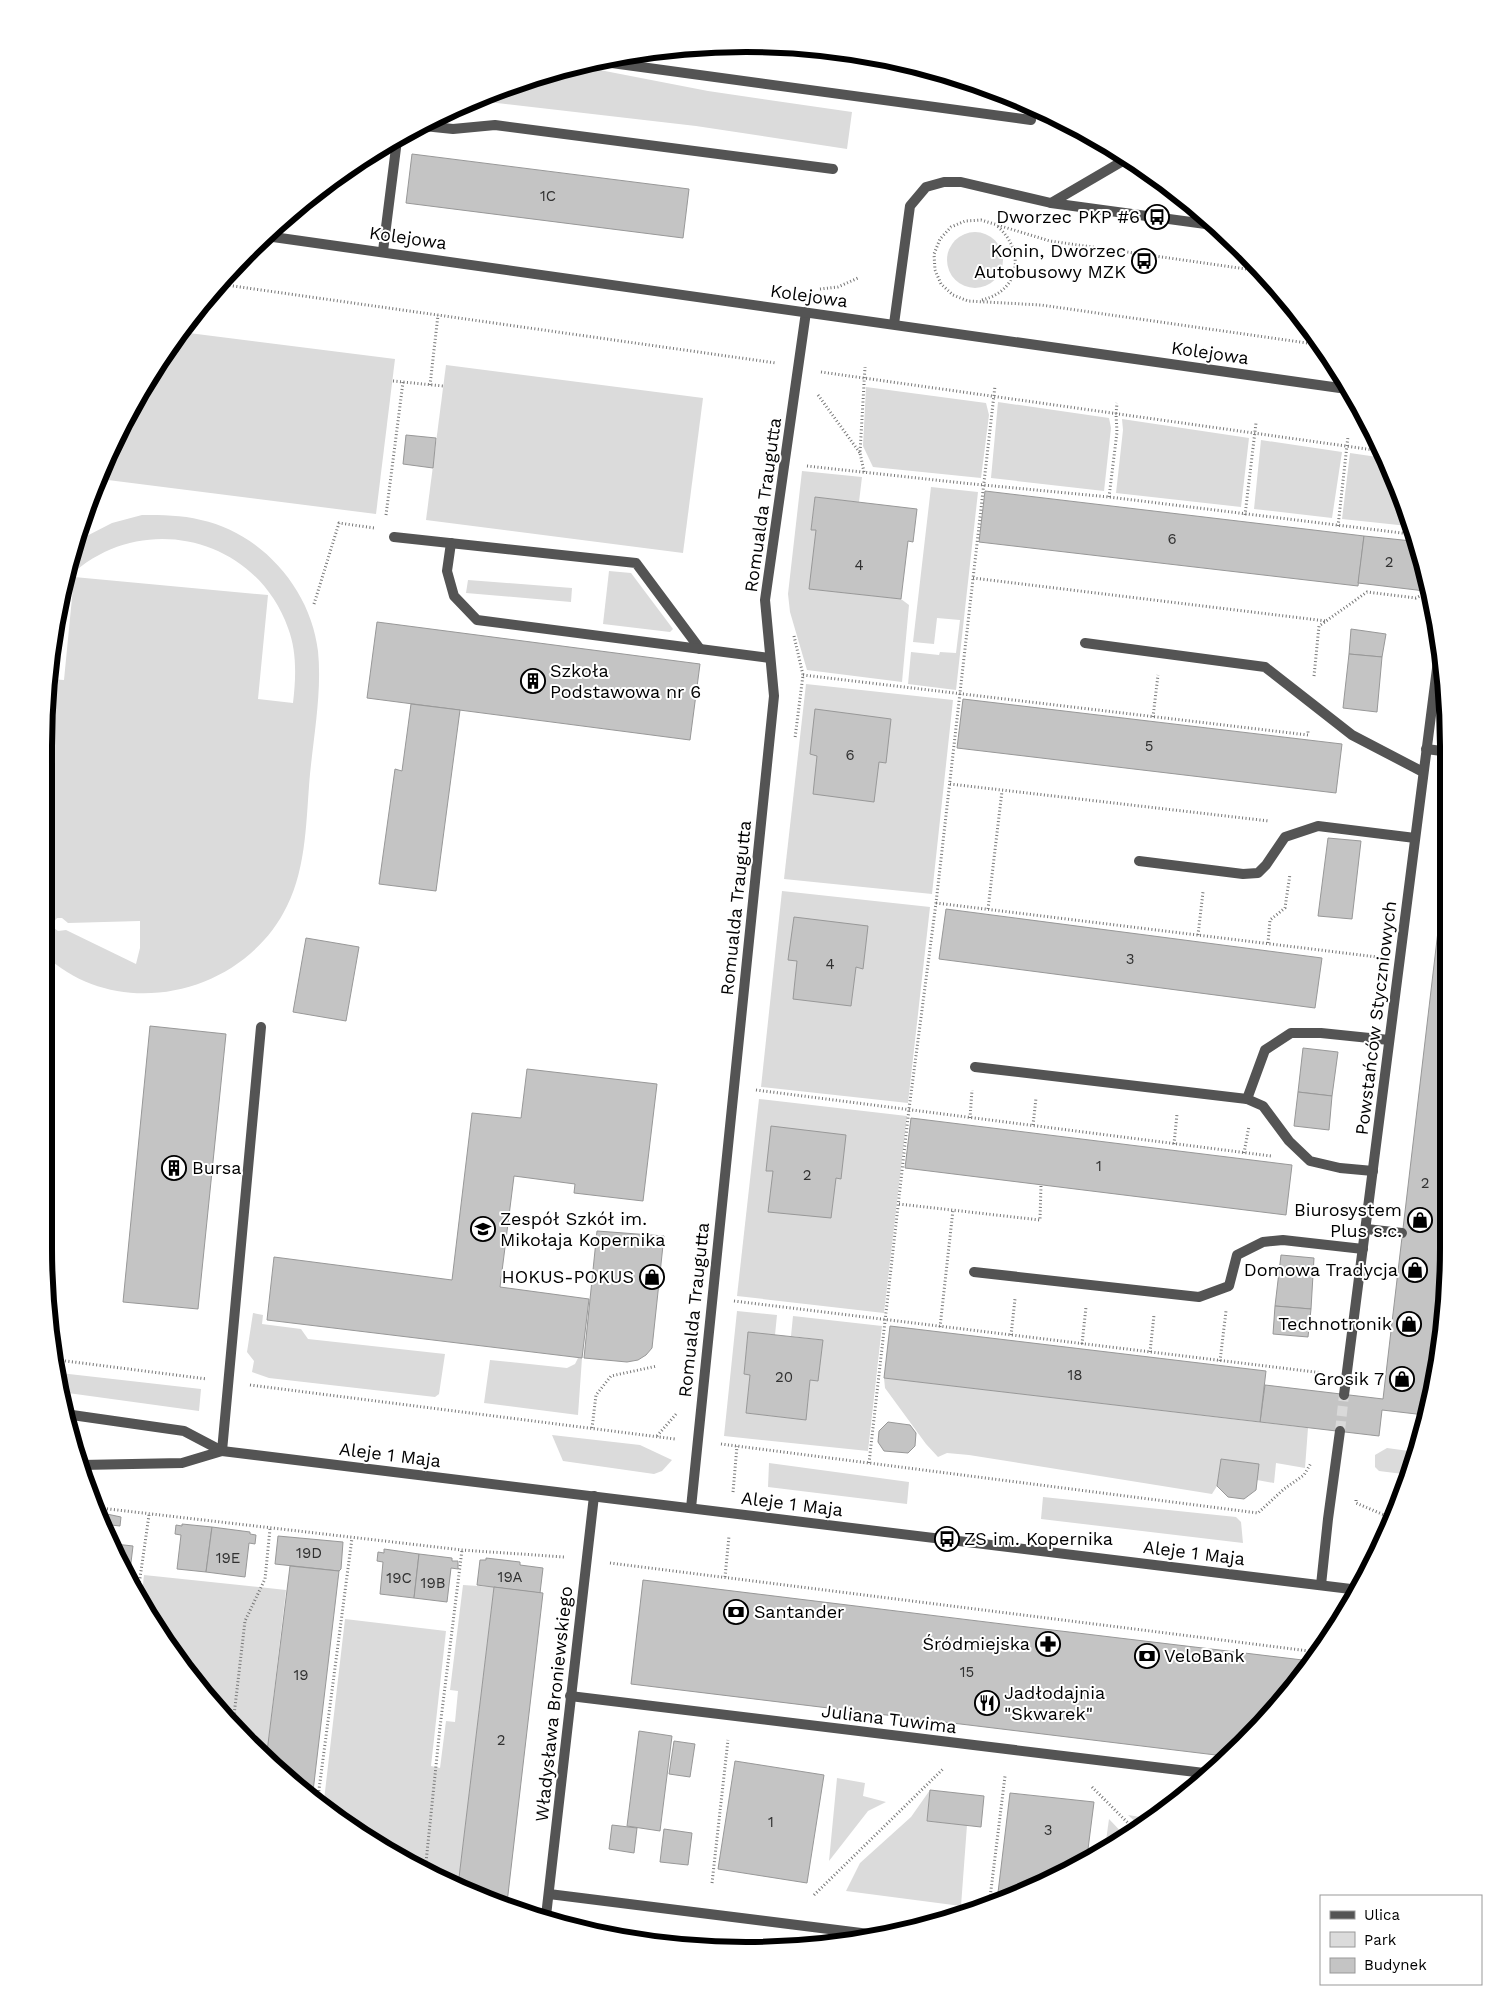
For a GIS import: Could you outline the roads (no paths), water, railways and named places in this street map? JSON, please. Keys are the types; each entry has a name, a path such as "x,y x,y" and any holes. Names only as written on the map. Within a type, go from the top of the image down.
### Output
{"street":[{"path":"621,64 1031,120"},
{"path":"433,127 453,130 495,126 833,169"},
{"path":"383,251 396,147"},
{"path":"1051,203 1121,162"},
{"path":"894,324 907,216 910,206 926,187 944,182 961,182 1051,203 1201,223"},
{"name":"Kolejowa","path":"276,237 1340,388"},
{"name":"Romualda Traugutta","path":"691,1508 774,696 765,600 806,312"},
{"path":"394,536 636,563 700,649"},
{"path":"451,543 447,572 454,596 478,620 770,658"},
{"path":"1085,643 1265,667 1352,735 1423,772"},
{"name":"Powstańców Styczniowych","path":"1344,1395 1436,676"},
{"path":"1426,750 1440,751"},
{"path":"1139,861 1243,874 1258,873 1266,865 1285,837 1318,826 1415,838"},
{"path":"222,1451 261,1027"},
{"path":"1247,1099 1265,1050 1291,1033 1321,1033 1389,1040"},
{"path":"975,1067 1247,1099 1263,1106 1289,1141 1310,1161 1340,1168 1373,1171"},
{"path":"1366,1229 1402,1233"},
{"path":"974,1272 1199,1296 1229,1286 1237,1255 1263,1242 1282,1240 1363,1249"},
{"name":"Aleje 1 Maja","path":"73,1415 184,1431 222,1451 1351,1589"},
{"path":"1321,1585 1340,1432"},
{"name":"Aleje 1 Maja","path":"87,1465 182,1463 222,1451"},
{"name":"Władysława Broniewskiego","path":"546,1913 594,1496"},
{"name":"Juliana Tuwima","path":"570,1696 1200,1773"},
{"path":"549,1894 860,1933"}],"tunnel":[{"path":"1340,1431 1344,1395"}],"place":[{"name":"Dworzec PKP #6","path":"1157,217"},
{"name":"Konin, Dworzec Autobusowy MZK","path":"1144,261"},
{"name":"Szkoła Podstawowa nr 6","path":"533,681"},
{"name":"Bursa","path":"174,1168"},
{"name":"Biurosystem Plus s.c.","path":"1420,1220"},
{"name":"Zespół Szkół im. Mikołaja Kopernika","path":"483,1229"},
{"name":"Domowa Tradycja","path":"1415,1270"},
{"name":"HOKUS-POKUS","path":"652,1277"},
{"name":"Technotronik","path":"1409,1324"},
{"name":"Grosik 7","path":"1402,1379"},
{"name":"ZS im. Kopernika","path":"947,1539"},
{"name":"Santander","path":"736,1612"},
{"name":"Śródmiejska","path":"1048,1644"},
{"name":"VeloBank","path":"1147,1656"},
{"name":"Jadłodajnia \"Skwarek\"","path":"987,1703"}]}
